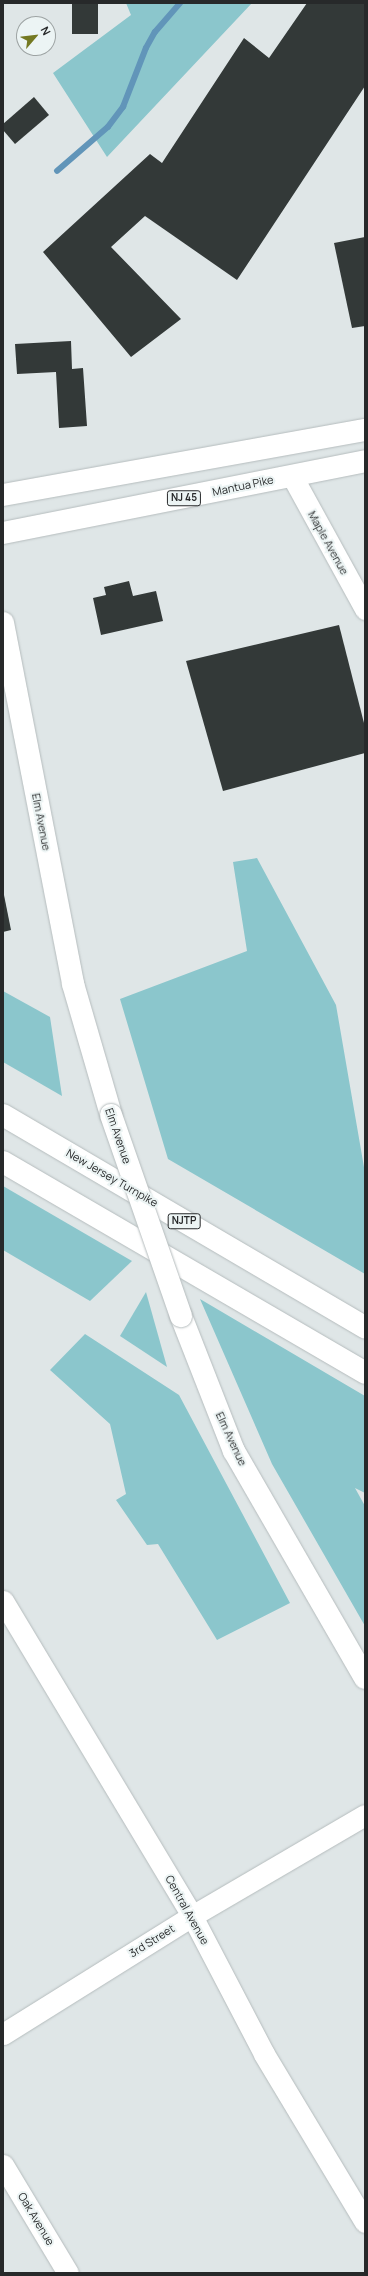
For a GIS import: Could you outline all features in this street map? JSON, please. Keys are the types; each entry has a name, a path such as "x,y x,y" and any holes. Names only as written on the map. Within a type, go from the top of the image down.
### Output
{"main road":[{"path":"3,495 365,430"},
{"name":"Mantua Pike","path":"3,533 365,461"},
{"name":"Elm Avenue","path":"3,623 9,690 73,984 111,1114 181,1316 234,1451 365,1678"},
{"name":"New Jersey Turnpike","path":"3,1115 365,1327"},
{"path":"3,1162 365,1373"}],"street":[{"name":"Maple Avenue","path":"292,476 365,609"},
{"name":"Central Avenue","path":"3,1601 192,1916 264,2054 365,2222"},
{"name":"3rd Street","path":"3,2034 192,1916 365,1815"},
{"name":"Oak Avenue","path":"3,2165 68,2273"}],"shaded area":[{"path":"126,3 252,3 107,157 53,73 131,15"},
{"path":"257,858 336,1005 365,1173 365,1274 168,1159 120,999 247,951 233,862"},
{"path":"3,991 50,1017 62,1096 3,1062"},
{"path":"3,1186 132,1261 90,1301 3,1250"},
{"path":"146,1292 167,1367 120,1336"},
{"path":"200,1299 365,1396 365,1493 355,1488 365,1506 365,1626 272,1464"},
{"path":"85,1334 179,1395 290,1603 217,1640 158,1544 147,1545 116,1500 126,1494 110,1424 50,1370"}],"building":[{"path":"72,3 98,3 98,34 72,34"},
{"path":"307,3 365,3 365,86 237,280 145,216 111,247 181,319 131,357 43,252 150,154 162,163 244,38 269,58"},
{"path":"34,97 49,115 15,144 3,130 3,124"},
{"path":"365,237 365,326 352,328 334,243"},
{"path":"71,341 72,369 83,368 87,426 59,428 56,372 17,374 15,344"},
{"path":"129,581 133,596 156,591 163,621 101,635 93,598 106,595 104,587"},
{"path":"339,625 365,727 365,753 223,791 186,661"},
{"path":"3,890 11,930 3,932"}],"waterway":[{"path":"57,171 108,127 123,107 146,48 155,32 180,3"}]}
